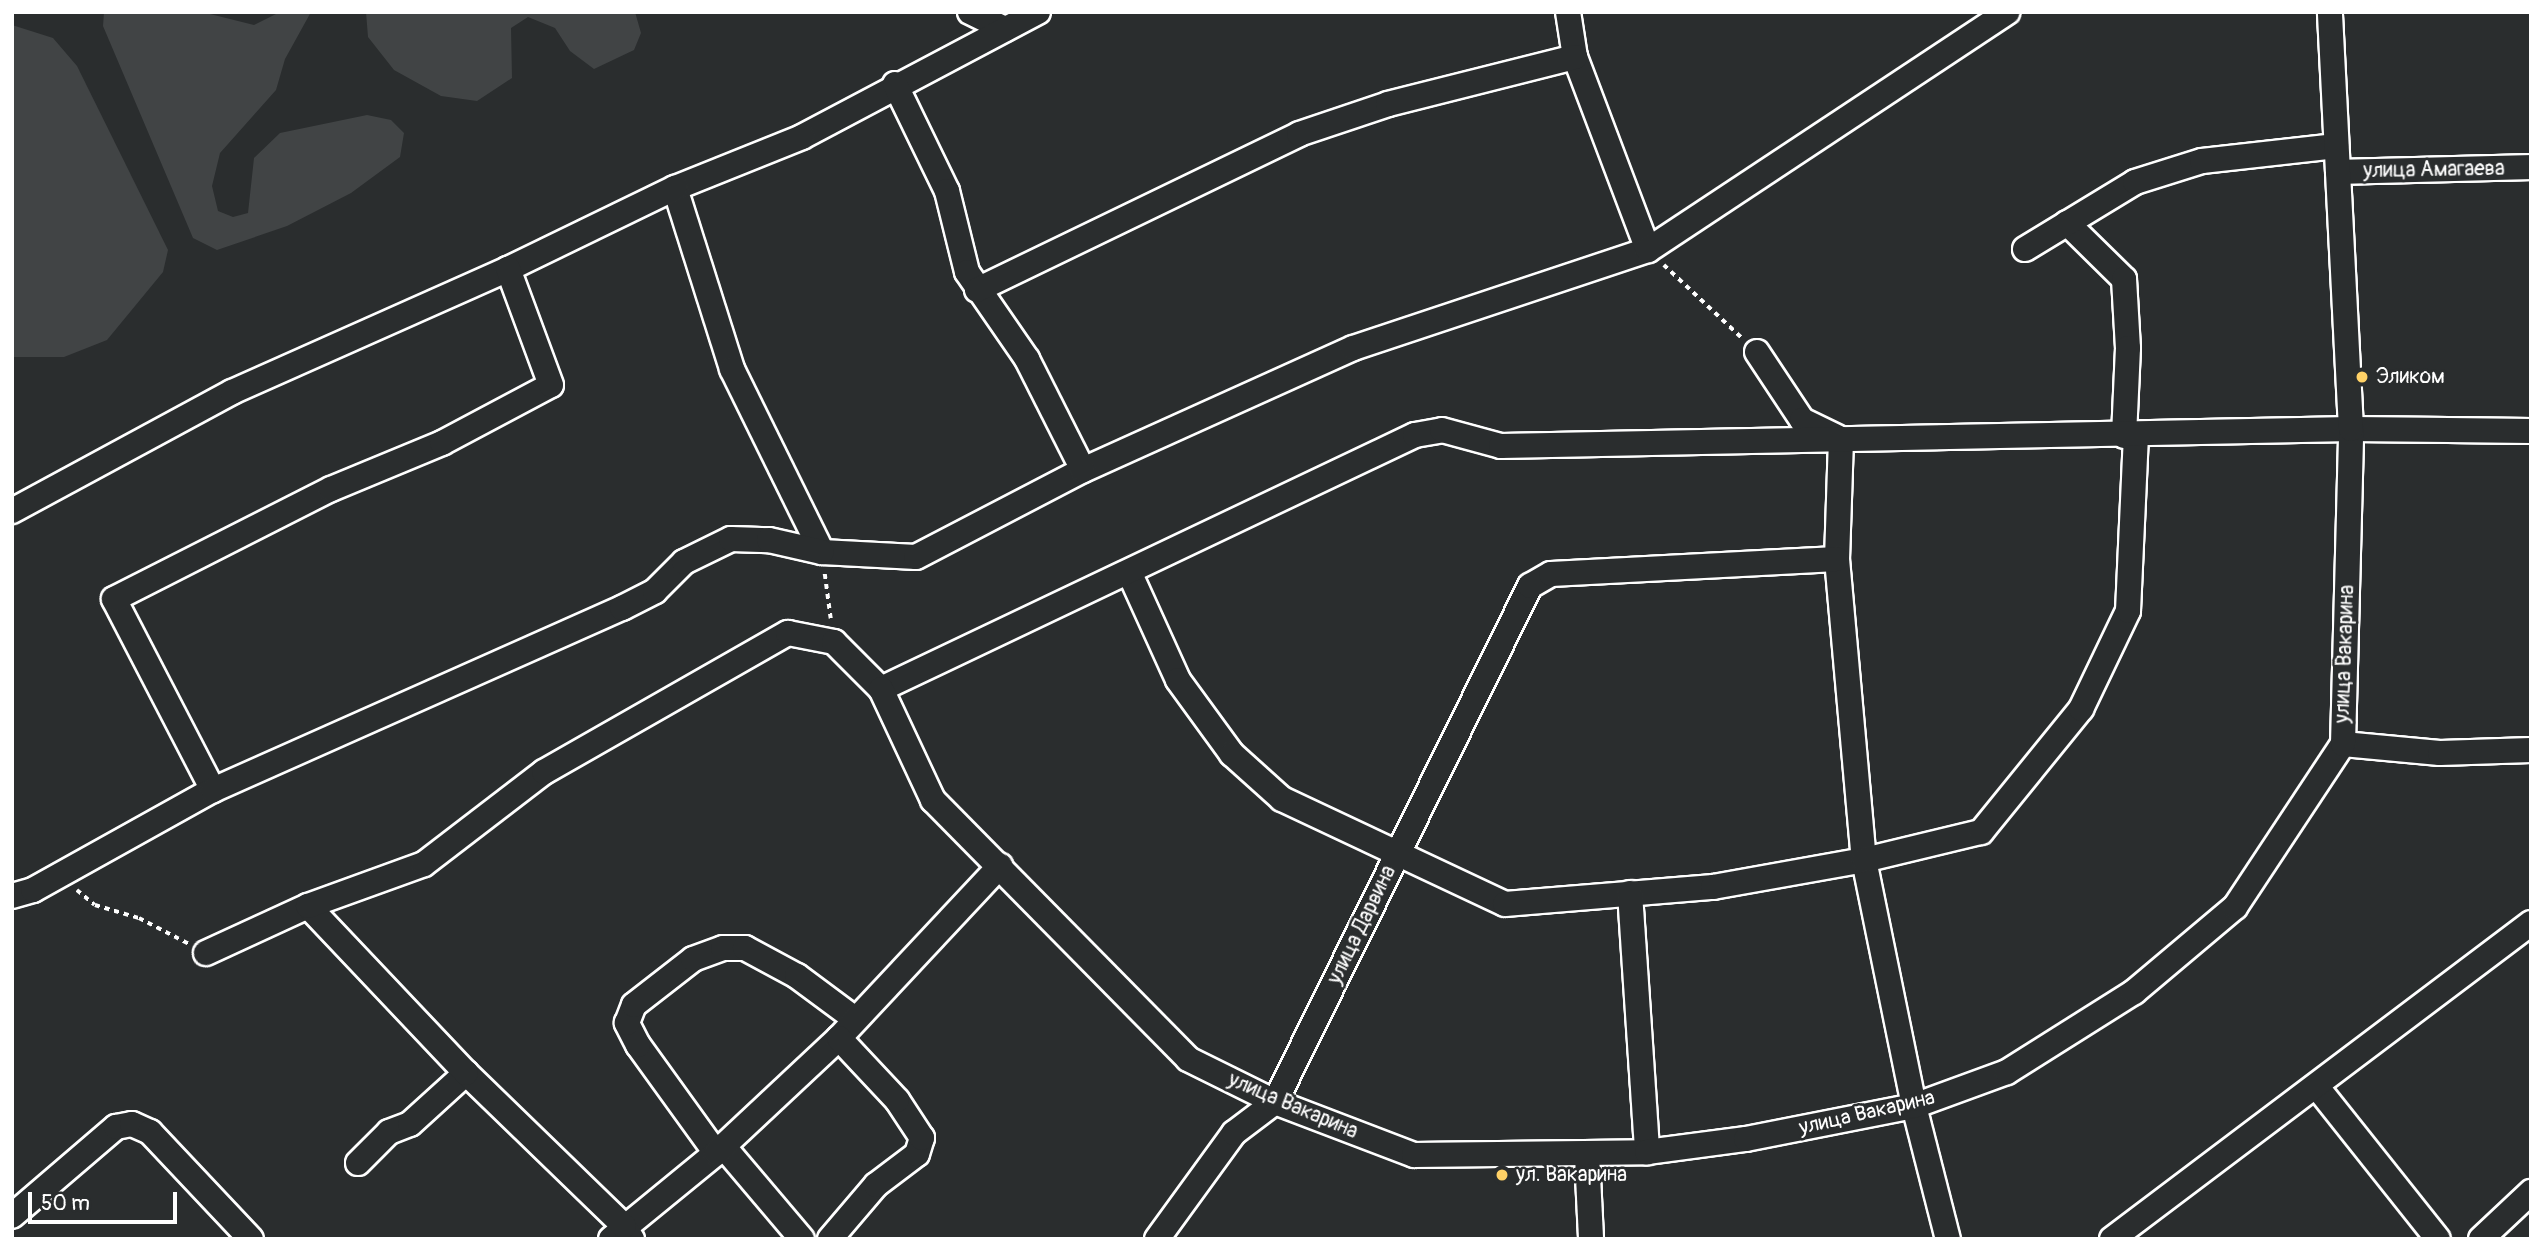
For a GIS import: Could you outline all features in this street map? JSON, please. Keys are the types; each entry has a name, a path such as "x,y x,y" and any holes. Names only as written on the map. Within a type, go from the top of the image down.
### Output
{"street":[{"path":"970,12 1005,29"},
{"path":"12,511 232,392 508,270 674,188 802,137 895,84 1038,12"},
{"path":"1568,12 1575,57 1648,250"},
{"path":"12,897 213,790 622,608 655,591 684,562 731,540 769,540 822,552 916,557 1083,470 1353,348 1648,250 2007,12"},
{"name":"улица Вакарина","path":"835,642 881,689 933,800 1188,1059 1275,1102 1414,1155 1587,1156 1647,1152 1746,1139 1914,1106 2007,1072 2144,984 2235,907 2343,744 2351,429 2330,12"},
{"path":"977,290 1299,134 1388,104 1575,57"},
{"path":"895,84 947,191 967,272 1027,359 1083,470"},
{"path":"2025,249 2135,182 2202,161 2336,146"},
{"name":"улица Амагаева","path":"2338,172 2531,167"},
{"path":"674,188 733,369 822,552"},
{"path":"1130,574 1178,680 1232,754 1282,799 1396,856 1505,904 1713,887 1864,860 1981,832 2081,709 2128,611 2130,437 2124,279 2067,223"},
{"path":"213,790 114,599 331,489 442,443 551,385 508,270"},
{"path":"1757,352 1802,420 1841,439"},
{"path":"881,689 1130,574 1415,435 1443,430 1501,446 1841,439 2130,437 2351,429 2531,431"},
{"path":"1841,439 1837,559 1864,860 1914,1106 1948,1239"},
{"name":"улица Дарвина","path":"1157,1239 1234,1133 1275,1102 1531,586 1550,574 1837,559"},
{"path":"206,953 308,906 424,864 544,772 788,633 835,642"},
{"path":"2343,744 2440,753 2531,750"},
{"path":"308,906 622,1234 719,1150 839,1038 1000,866"},
{"path":"1630,893 1647,1152"},
{"path":"2112,1239 2531,923"},
{"path":"802,1239 719,1150 638,1045 627,1023 634,1004 693,959 723,948 745,948 797,976 855,1019"},
{"path":"830,1239 876,1185 917,1154 922,1139 915,1122 839,1038"},
{"path":"358,1163 390,1132 410,1124 466,1073"},
{"path":"2317,1087 2438,1239"},
{"path":"12,1216 116,1127 132,1124 150,1132 251,1239"},
{"path":"1587,1156 1591,1239"},
{"path":"2481,1239 2531,1192"}],"path":[{"path":"1648,250 1757,352"},
{"path":"822,552 835,642"},
{"path":"57,874 95,905 139,918 206,953"}],"shaded area":[{"path":"104,12 202,12 254,25 280,12 311,12 285,59 276,90 220,153 212,186 218,211 233,217 248,213 254,158 280,133 367,115 391,120 404,133 400,157 351,193 287,226 217,250 193,238 103,26"},
{"path":"366,12 635,12 641,33 634,50 594,69 570,51 555,28 528,17 511,28 512,78 477,101 441,96 394,70 368,37"},
{"path":"12,25 53,38 77,66 168,250 163,272 107,340 64,357 12,357"}],"place":[{"name":"Эликом","path":"2362,377"},
{"name":"ул. Вакарина","path":"1502,1175"}]}
